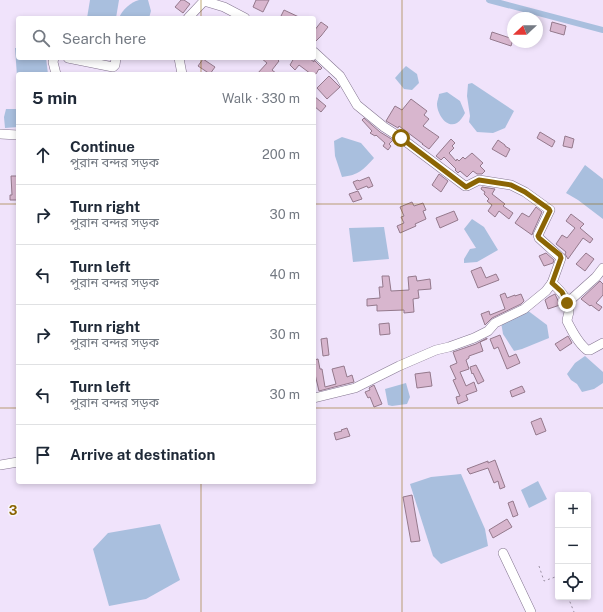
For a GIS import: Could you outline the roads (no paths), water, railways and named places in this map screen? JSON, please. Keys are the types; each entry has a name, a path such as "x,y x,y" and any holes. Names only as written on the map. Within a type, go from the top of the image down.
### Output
{"street":[{"path":"190,16 203,1 224,7 241,16"},
{"path":"316,54 340,76 357,104 384,127 441,167 465,186 479,180 511,185 525,192 549,209 550,211 538,236 560,255 561,258 552,283 546,291 524,309 495,323 488,331 474,338 436,350 399,366 355,388 316,398"},
{"path":"54,60 56,72"},
{"path":"78,60 113,67 116,60"},
{"path":"179,60 182,72"},
{"path":"0,134 16,135"},
{"path":"567,303 596,277 603,268"},
{"path":"552,283 562,292 569,311 567,321 583,347 590,350 603,343"},
{"path":"0,466 16,462"},
{"path":"503,554 531,612"}],"water":[{"path":"90,0 119,0 116,16 87,16"},
{"path":"139,0 148,0 151,11 150,16 120,16 127,7"},
{"path":"15,48 16,60 46,60 48,72 17,72"},
{"path":"406,66 417,74 419,83 412,90 404,89 395,78"},
{"path":"472,83 514,111 505,128 493,133 477,132 469,122 470,116 467,96 468,84"},
{"path":"447,92 460,101 465,113 457,123 449,124 446,122 440,116 437,108 439,94"},
{"path":"6,109 16,109 16,127 5,128 4,117"},
{"path":"342,137 361,143 374,158 367,166 357,173 342,177 335,156 334,141"},
{"path":"585,165 603,179 603,219 566,193"},
{"path":"472,219 484,227 498,250 477,262 464,263 464,259 470,249 476,248 464,229"},
{"path":"384,227 389,259 353,262 349,228"},
{"path":"527,310 547,325 549,338 514,351 503,334 501,322"},
{"path":"585,356 603,372 603,383 594,389 582,392 577,384 571,380 567,374 575,363"},
{"path":"406,383 410,397 407,404 392,406 388,405 385,389"},
{"path":"461,474 485,529 488,546 441,564 433,556 410,484 431,477"},
{"path":"538,481 547,499 529,508 521,490"},
{"path":"160,524 180,580 146,599 109,606 93,549 108,533"}],"waterway":[{"path":"489,0 603,30"}]}
